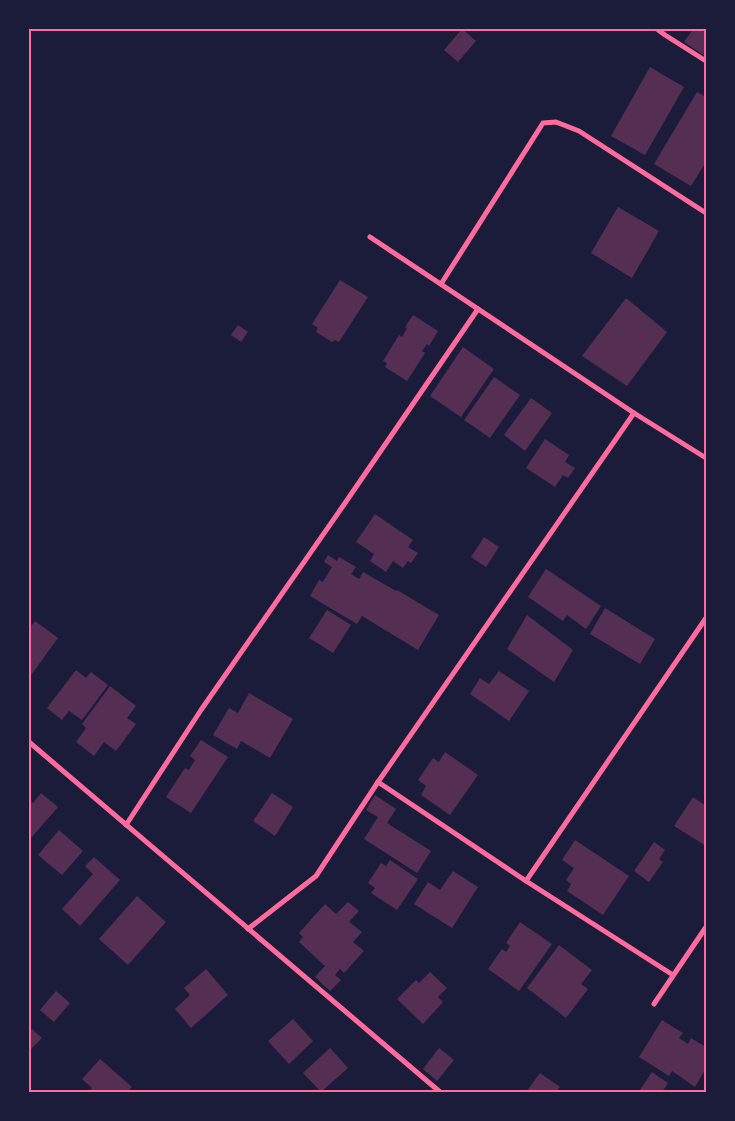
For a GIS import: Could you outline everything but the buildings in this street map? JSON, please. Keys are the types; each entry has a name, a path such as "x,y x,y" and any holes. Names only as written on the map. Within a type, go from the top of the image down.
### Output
{"street":[{"path":"657,29 706,61"},
{"path":"441,284 543,123 556,122 579,131 706,213"},
{"path":"370,237 634,413 706,458"},
{"path":"126,825 201,710 478,309"},
{"path":"248,929 316,876 378,782 634,413"},
{"path":"526,881 706,618"},
{"path":"29,742 440,1092"},
{"path":"378,782 526,881 673,975"},
{"path":"654,1004 706,927"}]}
